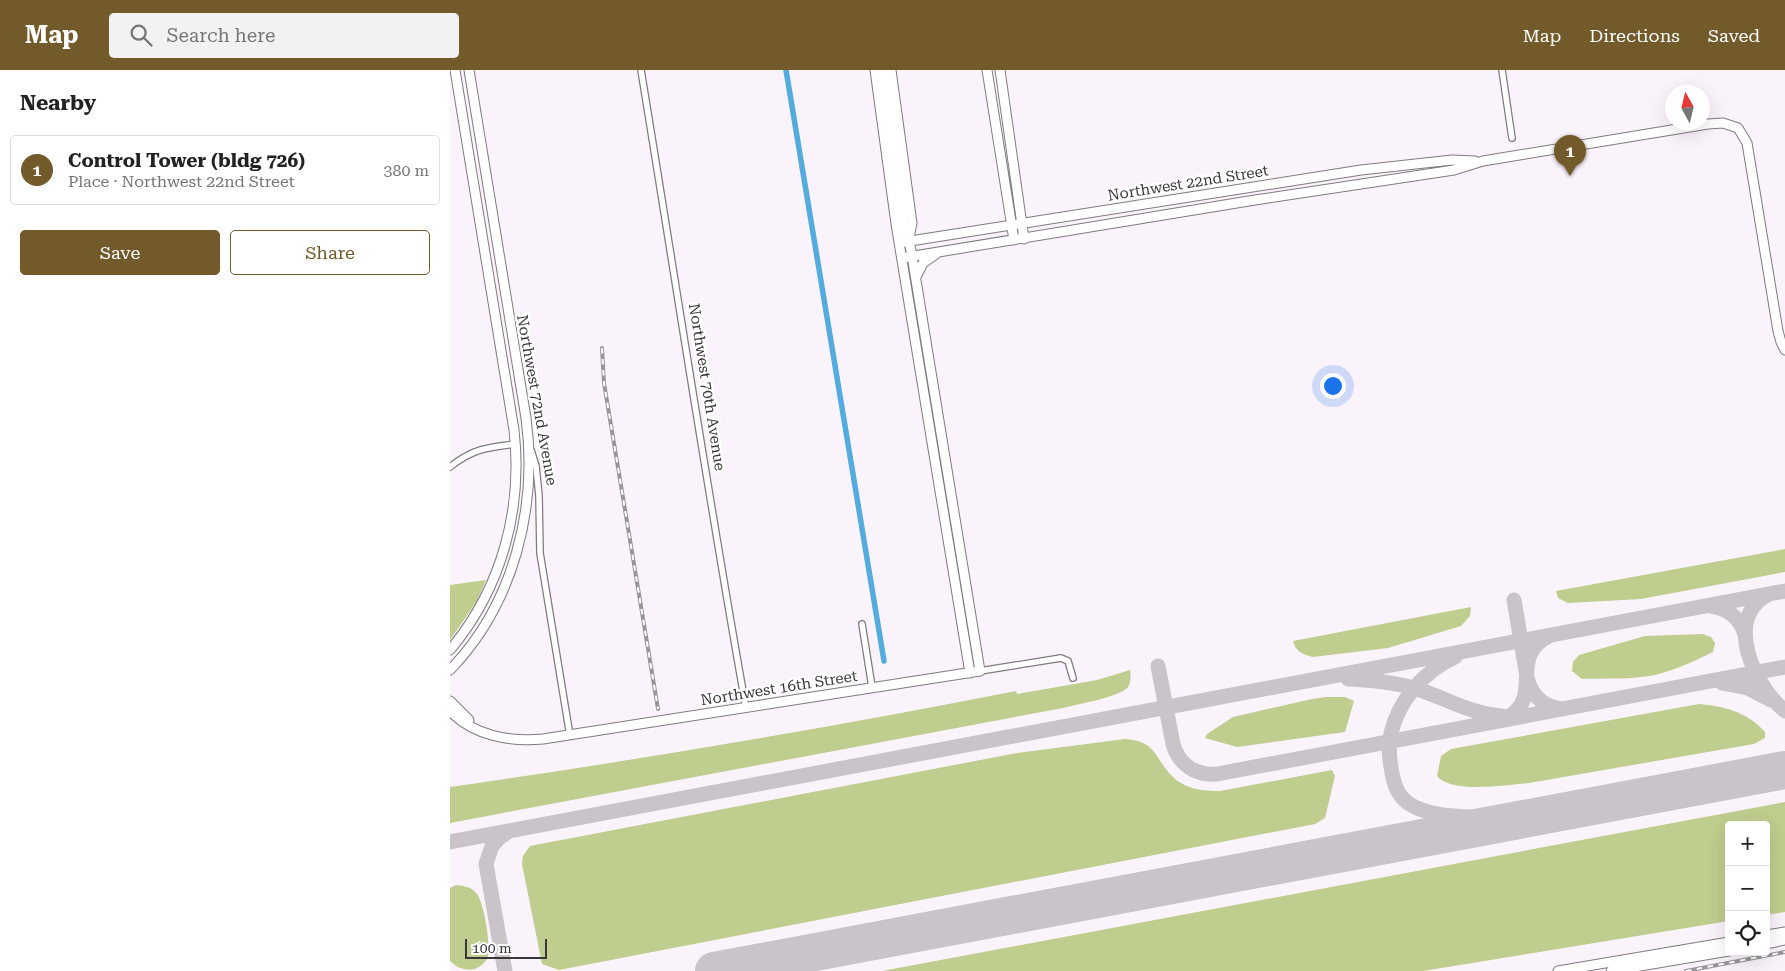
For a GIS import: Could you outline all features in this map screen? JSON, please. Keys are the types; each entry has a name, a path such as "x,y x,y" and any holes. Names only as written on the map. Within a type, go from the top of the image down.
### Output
{"main road":[{"name":"Northwest 72nd Avenue","path":"450,650 483,602 504,552 515,497 517,470 516,444 455,70"},
{"name":"Northwest 72nd Avenue","path":"468,70 529,443"},
{"path":"875,70 899,242 970,673"},
{"path":"883,70 903,224 912,256 980,671"},
{"path":"892,70 912,223 909,241"},
{"path":"987,70 1014,240"},
{"path":"1000,70 1024,239"},
{"path":"463,121 469,121 474,124 478,130"},
{"name":"Northwest 22nd Street","path":"902,258 1454,170 1483,161 1723,123 1738,128 1745,138 1748,148 1775,312 1781,342 1785,350"},
{"name":"Northwest 22nd Street","path":"899,242 1402,164 1452,160 1483,161"},
{"path":"472,175 482,180 488,188"},
{"path":"916,280 923,263 940,252"},
{"path":"493,297 506,295"},
{"path":"504,371 521,391"},
{"path":"450,670 484,627 503,592 520,544 526,504 529,443 516,444"},
{"name":"Northwest 16th Street","path":"450,711 462,722 477,729 499,737 524,740 570,736 980,671"},
{"name":"Northwest 16th Street","path":"450,701 477,729"},
{"path":"1770,934 1785,932"},
{"path":"1770,943 1785,940"},
{"path":"1558,971 1725,943"},
{"path":"1611,971 1725,952"}],"street":[{"name":"Northwest 70th Avenue","path":"641,70 746,708"},
{"path":"1502,70 1512,138"},
{"name":"Northwest 72nd Avenue","path":"529,443 536,466 540,511 540,553 570,736"},
{"path":"450,467 478,449 516,444"},
{"path":"862,624 872,687"},
{"name":"Northwest 16th Street","path":"980,671 1061,658 1068,662 1073,678"}],"green space":[{"path":"1785,549 1785,572 1641,599 1568,603 1558,598 1556,591"},
{"path":"486,580 477,601 450,640 450,585"},
{"path":"1471,607 1470,616 1461,626 1388,648 1313,657 1300,652 1293,641"},
{"path":"1703,634 1711,637 1715,643 1713,652 1685,665 1655,675 1637,678 1582,679 1572,671 1573,662 1579,655 1645,636"},
{"path":"1130,670 1129,685 1126,689 1105,698 1063,708 450,823 450,787 733,743 1016,691 1017,694 1097,680"},
{"path":"1325,697 1345,697 1354,701 1345,732 1237,747 1205,738 1207,734 1233,717"},
{"path":"1699,704 1726,708 1751,719 1765,732 1765,738 1754,744 1529,783 1467,787 1444,782 1437,776 1441,756 1451,749"},
{"path":"1125,739 1135,740 1149,747 1172,776 1182,784 1200,790 1220,791 1332,770 1335,776 1325,818 1315,824 559,970 542,964 522,864 523,856 530,846 1017,753"},
{"path":"1785,802 1785,912 1770,914 1770,821 1725,821 1725,922 1423,971 882,971"},
{"path":"456,885 468,887 477,894 485,916 489,946 488,954 487,959 475,969 461,968 450,961 450,888"}],"waterway":[{"path":"786,70 884,661"}],"taxiway":[{"path":"450,842 1785,591"},
{"path":"1767,595 1754,606 1747,620 1745,636 1748,653 1763,686 1785,711"},
{"path":"1514,600 1527,677 1531,689 1544,703 1562,709"},
{"path":"1711,606 1723,609 1733,615 1745,635"},
{"path":"1504,719 1517,711 1523,701 1530,655 1536,645 1549,636"},
{"path":"1455,657 1433,670 1414,688 1400,709 1391,733 1389,750 1394,782 1398,791 1408,803 1426,811 1450,816 1477,817 1536,813 1610,803"},
{"path":"1158,666 1173,744 1179,758 1189,768 1209,774 1785,667"},
{"path":"1348,679 1406,686 1468,709 1502,716"},
{"path":"1722,683 1748,688 1771,700"},
{"path":"1749,777 1770,771 1785,759"},
{"path":"505,971 486,864 492,846 509,831"}],"runway":[{"path":"714,971 1785,770"}],"railway":[{"path":"602,348 604,383 658,709"},
{"path":"1686,971 1785,952"}],"place":[{"name":"Control Tower (bldg 726)","path":"1570,176"}]}
